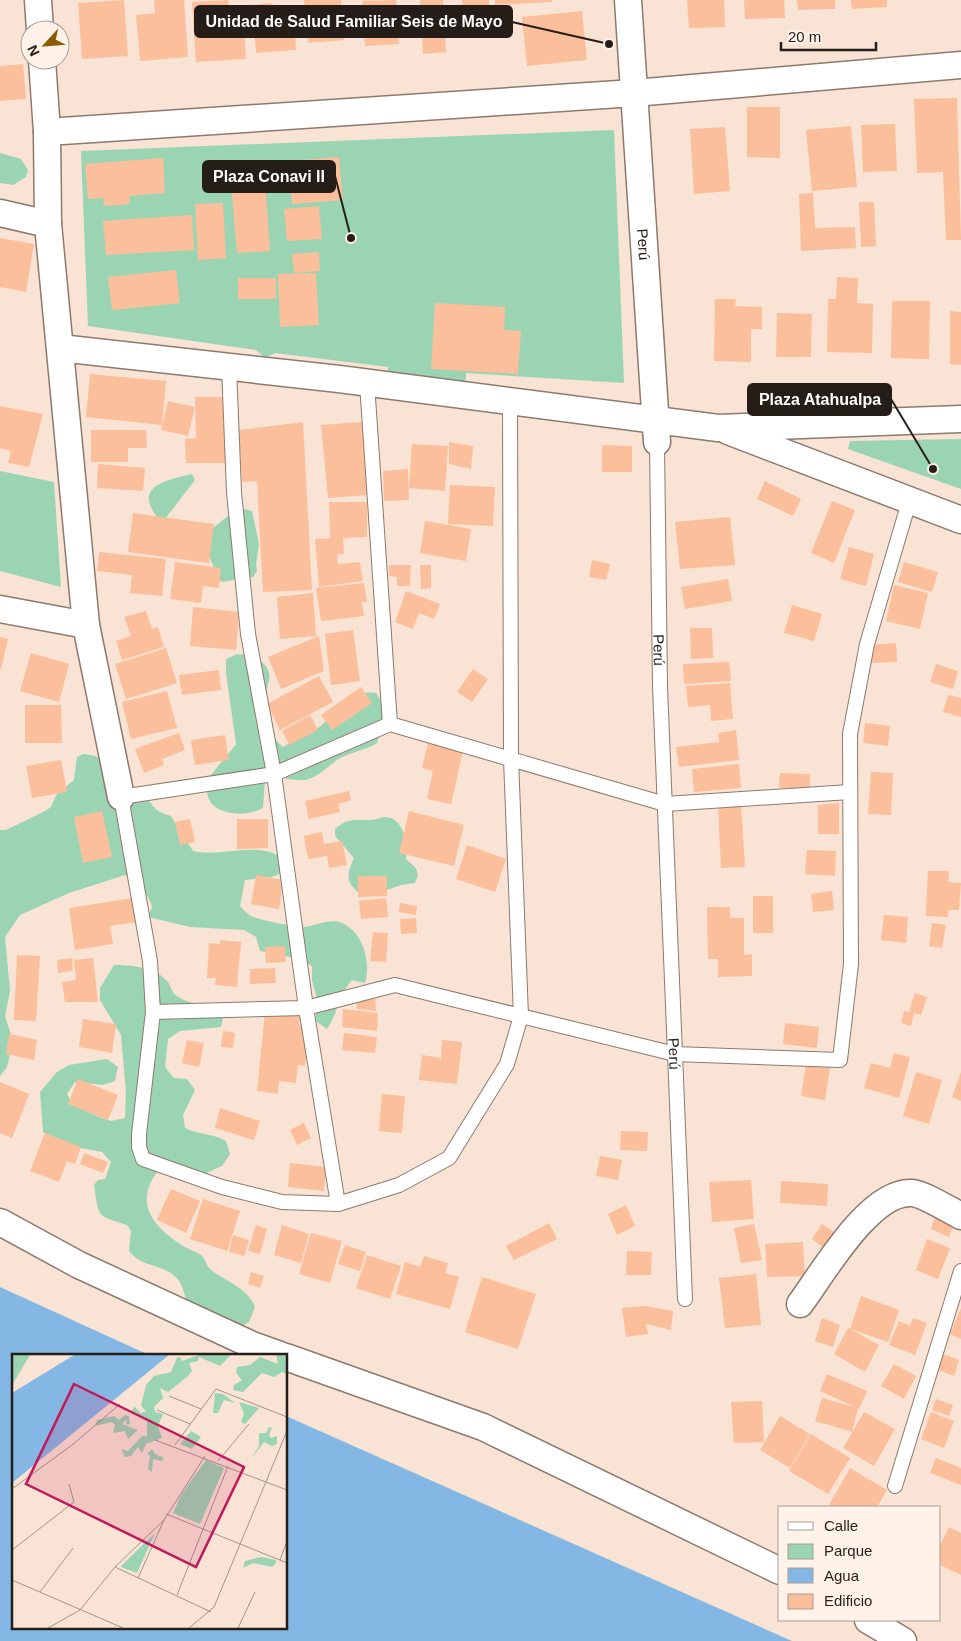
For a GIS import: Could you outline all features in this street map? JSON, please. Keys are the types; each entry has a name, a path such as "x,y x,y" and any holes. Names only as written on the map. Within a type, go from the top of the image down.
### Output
{"street":[{"path":"38,0 39,20"},
{"name":"Perú","path":"628,0 656,431"},
{"path":"47,132 634,93 961,65"},
{"path":"43,70 47,132 48,224 86,625 121,797"},
{"path":"0,212 48,224"},
{"path":"60,348 367,383 510,402 656,431 961,419"},
{"path":"718,428 909,502 961,520"},
{"path":"0,609 86,625"},
{"path":"800,1304 856,1226 876,1207 900,1194 914,1193 961,1216"},
{"path":"0,1222 79,1265 252,1345 277,1354"},
{"path":"288,1358 483,1427 778,1570"},
{"path":"870,1621 904,1641"}],"lane":[{"path":"229,367 234,492 248,634 274,774 306,1008 338,1204"},
{"path":"367,383 390,724"},
{"path":"510,402 511,759 521,1016 507,1064 449,1158 399,1185 338,1204 282,1202 222,1187 143,1159 139,1147 139,1134 153,1012 150,961 121,797 274,774 390,724 511,759 665,804 850,792"},
{"name":"Perú","path":"656,431 660,687 685,1299"},
{"path":"153,1012 306,1008 396,985 675,1054 840,1060 851,964 850,734 867,644 909,502"},
{"path":"895,1486 961,1271"}],"green space":[{"path":"614,130 624,383 466,373 466,379 458,390 388,377 388,367 275,353 265,358 256,350 88,326 81,151"},
{"path":"0,153 21,159 28,170 26,177 13,185 0,183"},
{"path":"961,439 961,489 848,449 850,441"},
{"path":"0,471 54,482 61,587 0,571"},
{"path":"192,474 195,480 165,519 158,518 151,507 149,498 151,492 163,482"},
{"path":"240,508 252,511 259,544 256,564 257,571 253,577 221,582 209,556 207,539 216,525"},
{"path":"237,654 247,655 261,661 267,668 269,677 266,697 267,721 276,741 283,747 318,728 349,698 365,693 376,693 383,706 384,718 377,743 342,757 317,775 308,779 276,778 265,781 263,808 244,813 234,813 216,808 210,802 207,793 208,782 216,768 236,744 226,673 226,659"},
{"path":"83,754 93,755 106,762 125,782 144,795 156,809 171,816 193,851 204,853 240,850 264,851 275,854 285,860 284,872 272,877 245,880 240,906 250,915 255,918 300,927 337,922 350,928 356,934 361,941 366,958 367,975 365,983 352,980 344,991 327,1029 316,1021 316,994 312,981 312,966 300,959 260,951 256,937 244,930 190,927 148,917 152,907 148,897 139,885 125,875 69,893 20,915 5,937 10,991 5,1016 13,1041 7,1067 0,1076 0,830 6,830 51,807 57,794 74,780 77,757"},
{"path":"383,817 396,821 400,826 405,838 406,859 416,868 418,875 415,883 401,885 381,892 358,892 351,884 348,876 354,858 335,836 335,829 347,821 370,820"},
{"path":"114,965 135,966 155,972 168,982 173,993 177,996 218,1010 224,1014 221,1027 180,1031 168,1039 165,1067 174,1078 187,1079 195,1090 183,1115 185,1128 226,1141 230,1154 222,1166 198,1177 161,1167 148,1190 147,1201 153,1220 160,1228 180,1244 201,1255 209,1268 241,1289 251,1300 255,1307 249,1322 231,1332 189,1304 176,1277 134,1256 129,1251 131,1231 127,1225 104,1217 98,1210 94,1185 98,1180 105,1179 111,1162 102,1152 64,1145 43,1132 40,1092 57,1072 69,1065 107,1059 118,1067 115,1081 103,1085 75,1082 67,1094 73,1105 99,1117 111,1121 125,1118 126,1093 121,1035 100,1000 100,988"}],"water":[{"path":"0,1287 147,1354 12,1354 12,1628 288,1628 288,1417 792,1641 0,1641"}],"building":[{"path":"124,0 128,56 82,59 78,3"},
{"path":"154,0 184,0 188,57 140,61 136,15 155,13"},
{"path":"228,0 230,30 244,29 246,59 196,62 192,2"},
{"path":"304,0 341,0 344,40 308,43"},
{"path":"396,0 399,44 365,46 362,1"},
{"path":"420,0 443,0 446,52 423,54"},
{"path":"462,0 489,0 489,8 463,10"},
{"path":"495,0 552,0 552,2 495,5"},
{"path":"687,0 724,0 725,27 689,28"},
{"path":"744,0 784,0 785,18 745,19"},
{"path":"797,0 835,0 835,9 798,10"},
{"path":"851,0 887,0 887,7 852,9"},
{"path":"272,3 273,14 294,13 296,50 256,53 252,5"},
{"path":"582,11 587,60 527,66 522,17"},
{"path":"20,64 20,70 24,70 26,99 0,101 0,66"},
{"path":"957,98 961,240 946,240 943,172 917,173 914,99"},
{"path":"747,107 780,107 780,158 747,157"},
{"path":"895,124 897,171 863,172 861,125"},
{"path":"851,126 857,187 812,191 806,130"},
{"path":"725,127 730,191 694,194 690,129"},
{"path":"339,157 343,200 292,204 289,161"},
{"path":"163,158 165,193 129,196 130,204 104,206 103,198 88,199 85,164"},
{"path":"264,168 270,251 237,253 230,171"},
{"path":"813,193 815,228 855,227 856,248 801,251 799,194"},
{"path":"859,202 874,202 876,246 861,247"},
{"path":"223,203 226,258 198,260 195,204"},
{"path":"319,206 322,239 287,241 284,209"},
{"path":"192,215 194,250 106,255 103,221"},
{"path":"0,238 34,244 26,292 0,287"},
{"path":"319,252 320,271 294,273 292,254"},
{"path":"176,270 180,303 112,310 108,277"},
{"path":"316,273 319,325 280,327 278,274"},
{"path":"837,277 858,278 857,303 873,304 872,353 827,352 828,299 836,299"},
{"path":"238,278 276,278 276,299 238,299"},
{"path":"715,299 736,299 735,306 762,307 762,329 751,329 751,362 714,361"},
{"path":"892,301 930,301 929,359 891,358"},
{"path":"435,303 505,307 504,330 521,331 518,374 431,369"},
{"path":"950,311 961,312 961,365 950,364"},
{"path":"777,313 812,314 811,357 776,357"},
{"path":"90,374 166,381 162,425 86,417"},
{"path":"195,397 225,397 226,463 186,463 185,439 196,438"},
{"path":"168,401 195,407 188,436 161,430"},
{"path":"0,406 43,414 29,467 8,463 11,451 0,448"},
{"path":"303,422 312,590 263,592 257,481 242,482 239,430"},
{"path":"362,422 368,495 328,498 321,425"},
{"path":"91,430 146,430 147,448 128,448 128,462 91,462"},
{"path":"449,442 473,446 471,469 449,464"},
{"path":"412,444 448,446 445,491 409,488"},
{"path":"602,445 632,446 632,472 602,472"},
{"path":"98,464 145,468 143,491 97,488"},
{"path":"408,469 409,500 384,501 383,471"},
{"path":"765,481 801,499 793,516 757,499"},
{"path":"450,485 495,487 493,526 448,524"},
{"path":"832,501 855,510 834,563 811,553"},
{"path":"329,502 367,502 367,537 343,538 344,554 337,554 338,564 360,562 363,581 319,587 315,539 335,538 330,538"},
{"path":"133,513 214,524 209,563 128,552"},
{"path":"730,517 735,565 680,569 675,522"},
{"path":"425,521 471,529 466,561 420,553"},
{"path":"849,547 874,554 866,586 840,579"},
{"path":"99,552 166,559 162,596 130,593 132,575 97,571"},
{"path":"592,560 610,564 606,580 589,577"},
{"path":"175,562 221,568 219,588 203,586 201,603 170,599"},
{"path":"904,562 938,572 932,592 898,582"},
{"path":"389,565 411,565 410,586 397,586 397,577 389,576"},
{"path":"420,565 431,565 431,588 421,589"},
{"path":"728,579 732,601 685,609 681,587"},
{"path":"364,583 367,602 362,602 364,616 321,621 316,588"},
{"path":"894,585 928,593 920,629 886,621"},
{"path":"406,591 440,604 434,619 419,613 413,629 395,622"},
{"path":"313,593 316,636 280,639 277,597"},
{"path":"792,605 822,614 814,641 784,633"},
{"path":"193,607 239,612 236,650 190,646"},
{"path":"146,611 152,629 158,627 164,647 122,660 116,641 131,636 124,617"},
{"path":"690,628 712,628 713,658 691,659"},
{"path":"353,630 360,681 331,685 325,634"},
{"path":"319,636 324,671 281,689 268,657"},
{"path":"0,637 8,639 1,669 0,669"},
{"path":"896,643 897,662 868,663 867,645"},
{"path":"166,648 177,683 126,699 115,664"},
{"path":"31,653 69,664 59,702 20,691"},
{"path":"729,662 731,681 684,684 683,664"},
{"path":"936,664 958,671 953,689 930,682"},
{"path":"473,669 488,679 472,702 457,692"},
{"path":"219,670 221,690 182,695 179,675"},
{"path":"319,676 333,702 280,730 267,704"},
{"path":"730,683 733,719 711,721 710,705 688,707 686,686"},
{"path":"361,687 372,703 332,730 321,715"},
{"path":"167,691 177,728 131,739 122,702"},
{"path":"948,695 961,698 961,717 943,712"},
{"path":"25,705 61,705 62,743 25,743"},
{"path":"310,715 318,730 289,745 282,731"},
{"path":"865,723 890,726 888,746 863,743"},
{"path":"736,730 739,760 679,767 676,747 719,742 718,733"},
{"path":"179,733 185,750 162,759 164,765 144,773 135,749"},
{"path":"225,735 229,760 195,765 191,740"},
{"path":"428,743 463,751 451,804 427,799 433,771 422,768"},
{"path":"61,760 67,792 32,798 26,766"},
{"path":"739,764 741,788 694,792 692,769"},
{"path":"871,772 893,773 891,815 868,814"},
{"path":"780,773 810,774 810,789 779,788"},
{"path":"349,791 351,800 338,804 340,812 309,819 305,801"},
{"path":"839,803 839,834 818,834 818,805"},
{"path":"741,804 745,867 721,868 718,805"},
{"path":"102,811 112,857 83,863 74,817"},
{"path":"409,811 464,825 454,866 399,853"},
{"path":"190,819 195,842 180,845 175,822"},
{"path":"237,819 268,819 268,848 237,849"},
{"path":"322,832 324,844 342,841 347,865 329,868 327,856 308,859 304,836"},
{"path":"467,845 506,859 495,892 456,879"},
{"path":"807,850 836,851 835,876 805,874"},
{"path":"928,871 949,871 948,882 961,883 959,910 948,910 948,917 926,916"},
{"path":"256,875 283,880 279,909 251,904"},
{"path":"358,876 387,876 387,896 358,897"},
{"path":"832,891 834,910 813,912 811,894"},
{"path":"753,896 773,896 773,933 753,933"},
{"path":"133,898 136,922 110,926 113,944 75,950 69,908"},
{"path":"386,898 388,917 361,919 359,901"},
{"path":"400,903 417,906 416,915 399,912"},
{"path":"707,907 730,907 730,918 744,918 744,955 752,954 752,976 718,977 718,959 708,959"},
{"path":"884,915 908,917 906,943 881,940"},
{"path":"416,918 417,933 401,934 400,919"},
{"path":"932,923 946,925 942,948 929,946"},
{"path":"373,932 388,933 386,962 370,961"},
{"path":"220,940 241,942 237,987 215,985 216,978 207,978 209,943 220,944"},
{"path":"285,946 286,962 266,963 265,947"},
{"path":"17,955 40,956 36,1021 14,1020"},
{"path":"72,958 73,971 58,973 57,960"},
{"path":"93,958 98,1002 65,1002 62,982 76,980 74,960"},
{"path":"275,968 276,983 250,984 250,969"},
{"path":"915,993 927,997 921,1015 914,1013 911,1026 901,1023 904,1011 909,1012"},
{"path":"356,995 375,996 376,1011 357,1009"},
{"path":"343,1009 378,1013 377,1031 342,1027"},
{"path":"265,1011 300,1016 299,1025 304,1026 303,1035 309,1035 305,1066 298,1065 296,1083 279,1081 278,1094 257,1091"},
{"path":"83,1019 116,1024 112,1053 79,1047"},
{"path":"785,1023 819,1027 817,1048 783,1044"},
{"path":"223,1031 235,1033 233,1048 221,1047"},
{"path":"344,1033 377,1037 375,1053 342,1050"},
{"path":"9,1034 37,1040 34,1060 6,1054"},
{"path":"187,1040 204,1043 199,1067 182,1063"},
{"path":"442,1040 462,1042 457,1084 419,1080 422,1055 441,1058"},
{"path":"894,1053 910,1057 899,1098 864,1088 871,1063 890,1068"},
{"path":"806,1064 830,1068 825,1100 801,1096"},
{"path":"916,1072 942,1080 929,1124 903,1116"},
{"path":"961,1072 961,1101 952,1097"},
{"path":"78,1079 118,1095 108,1120 68,1104"},
{"path":"0,1082 29,1094 12,1138 0,1133"},
{"path":"382,1094 405,1096 402,1133 379,1131"},
{"path":"220,1108 260,1121 254,1140 215,1128"},
{"path":"304,1123 311,1138 297,1145 290,1130"},
{"path":"621,1131 648,1132 647,1151 620,1150"},
{"path":"45,1133 81,1147 75,1164 67,1161 59,1182 30,1171"},
{"path":"84,1153 108,1162 103,1173 80,1164"},
{"path":"600,1156 622,1160 618,1180 596,1176"},
{"path":"290,1163 326,1167 324,1191 288,1187"},
{"path":"751,1180 754,1219 712,1222 709,1182"},
{"path":"781,1181 828,1184 827,1206 780,1203"},
{"path":"171,1189 200,1201 186,1233 157,1220"},
{"path":"203,1199 240,1211 227,1251 190,1239"},
{"path":"626,1205 635,1226 617,1235 608,1214"},
{"path":"937,1212 956,1219 949,1237 931,1229"},
{"path":"549,1223 557,1239 514,1260 506,1246"},
{"path":"754,1224 762,1260 741,1263 734,1228"},
{"path":"822,1224 840,1236 830,1252 812,1239"},
{"path":"256,1225 267,1229 260,1254 248,1251"},
{"path":"282,1225 309,1234 301,1263 274,1255"},
{"path":"311,1233 342,1241 330,1283 299,1274"},
{"path":"233,1235 249,1240 244,1256 229,1252"},
{"path":"927,1239 950,1248 938,1279 916,1270"},
{"path":"803,1242 805,1276 767,1277 765,1244"},
{"path":"345,1245 366,1252 360,1271 338,1264"},
{"path":"627,1251 652,1252 651,1275 626,1275"},
{"path":"367,1255 401,1266 390,1299 356,1288"},
{"path":"424,1256 448,1263 445,1273 459,1277 450,1309 396,1294 405,1262 420,1267"},
{"path":"251,1272 264,1276 260,1288 248,1284"},
{"path":"756,1274 761,1325 725,1328 719,1278"},
{"path":"482,1277 536,1294 518,1349 465,1332"},
{"path":"861,1296 899,1310 888,1342 850,1329"},
{"path":"644,1306 673,1311 671,1330 646,1324 648,1334 626,1337 622,1308"},
{"path":"961,1308 961,1339 950,1334"},
{"path":"822,1318 840,1325 833,1347 815,1341"},
{"path":"913,1318 927,1323 915,1355 889,1345 899,1321 910,1326"},
{"path":"848,1328 879,1345 865,1372 834,1354"},
{"path":"943,1354 959,1360 954,1376 938,1370"},
{"path":"894,1364 916,1376 904,1399 881,1386"},
{"path":"827,1374 867,1391 859,1409 820,1391"},
{"path":"822,1398 858,1408 852,1432 815,1421"},
{"path":"936,1399 953,1405 949,1416 932,1410"},
{"path":"762,1401 764,1442 734,1443 731,1402"},
{"path":"864,1412 895,1429 874,1466 843,1448"},
{"path":"931,1412 954,1421 944,1448 921,1439"},
{"path":"780,1416 810,1434 790,1468 760,1450"},
{"path":"811,1434 850,1458 828,1494 789,1471"},
{"path":"936,1458 961,1468 961,1485 930,1473"},
{"path":"850,1468 887,1490 878,1506 829,1506"},
{"path":"949,1527 961,1533 961,1575 941,1565 941,1543"}],"place":[{"name":"Unidad de Salud Familiar Seis de Mayo","path":"609,44"},
{"name":"Plaza Conavi II","path":"351,238"},
{"name":"Plaza Atahualpa","path":"933,469"}]}
